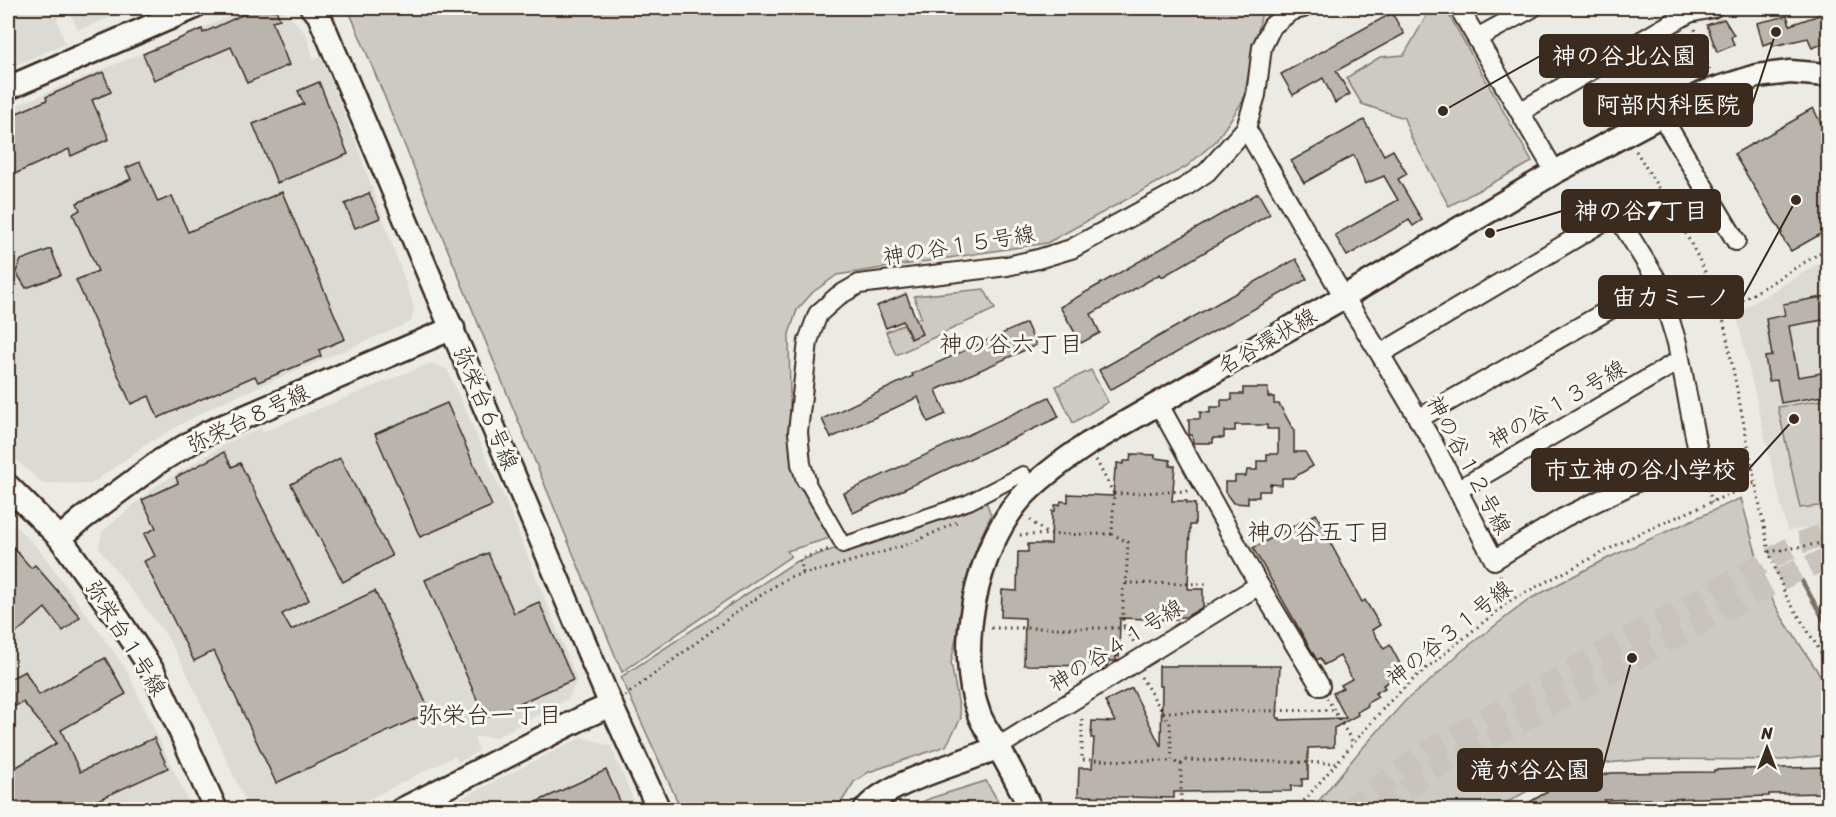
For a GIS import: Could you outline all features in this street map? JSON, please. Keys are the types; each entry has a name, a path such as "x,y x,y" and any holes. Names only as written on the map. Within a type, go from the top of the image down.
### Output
{"street":[{"path":"8,88 194,8"},
{"name":"弥栄台６号線","path":"312,8 318,13 611,705 659,810"},
{"name":"神の谷１５号線","path":"806,480 801,464 798,432 808,341 818,314 838,297 859,284 1007,267 1071,249 1182,189 1207,172 1246,128 1256,94 1262,47 1272,26 1292,11 1303,8"},
{"path":"1459,8 1555,172"},
{"path":"1477,38 1532,8"},
{"path":"1520,112 1687,10 1713,8"},
{"name":"名谷環状線","path":"1031,810 979,714 970,673 969,629 976,591 995,540 1007,518 1021,499 1061,461 1555,172 1703,93 1757,76 1790,72 1828,75"},
{"path":"1661,115 1736,241"},
{"name":"神の谷１２号線","path":"1246,128 1418,419 1494,561 1563,518 1645,478 1699,457"},
{"path":"1380,354 1616,214 1658,282 1677,343 1699,457"},
{"path":"1418,419 1658,282"},
{"name":"弥栄台８号線","path":"60,538 160,461 207,433 453,328"},
{"name":"神の谷１３号線","path":"1458,490 1680,360"},
{"path":"1158,403 1259,585 1320,686"},
{"path":"806,480 843,545 969,502 1023,474"},
{"name":"弥栄台１号線","path":"8,486 60,538 119,620 154,674 216,810"},
{"name":"神の谷４１号線","path":"998,747 1259,585"},
{"path":"401,810 611,705"},
{"path":"866,810 869,804 891,788 998,747"}],"path":[{"path":"1687,10 1710,71"},
{"path":"1636,151 1684,230 1703,267 1722,313 1769,552 1785,594 1828,664"},
{"path":"1722,313 1828,248"},
{"path":"1699,457 1712,502"},
{"path":"1096,460 1114,494 1112,534"},
{"name":"神の谷３１号線","path":"1298,808 1388,704 1417,676 1511,600 1638,534 1755,483"},
{"path":"1114,494 1194,490"},
{"path":"611,705 749,603 789,577 829,568 910,544 960,520"},
{"path":"1030,520 1047,534"},
{"path":"1020,535 1112,534 1128,542 1126,583 1123,590 1123,624 1139,650"},
{"path":"1769,552 1828,542"},
{"path":"803,573 800,559 843,545"},
{"path":"1494,561 1511,600"},
{"path":"1126,583 1206,584"},
{"path":"991,628 1125,628"},
{"path":"1140,675 1170,724 1172,761"},
{"path":"1320,686 1353,743"},
{"path":"1162,712 1334,710"},
{"path":"1082,719 1082,760 1172,761 1181,764"},
{"path":"1181,809 1181,764 1185,760 1336,763"},
{"path":"1068,810 1072,807 1298,808"}],"shaded area":[{"path":"8,8 135,8 78,30 70,13 57,18 65,44 8,68"},
{"path":"250,8 283,9 306,34 314,60 321,57 360,153 414,307 411,322 216,405 148,443 91,484 42,483 8,453 8,109"},
{"path":"348,8 1272,8 1262,12 1243,101 1216,141 1186,167 1047,243 837,275 813,292 797,310 789,334 791,463 830,538 787,551 791,556 622,672"},
{"path":"1431,8 1445,8 1532,162 1449,206 1411,137 1404,118 1362,104 1346,78 1380,57 1404,55"},
{"path":"1828,258 1828,525 1787,531 1736,313"},
{"path":"984,289 995,309 896,355 886,332 921,317 914,296"},
{"path":"430,363 447,369 508,506 577,680 568,699 496,737 474,737 479,751 458,762 455,756 349,809 249,809 185,669 166,635 99,548 102,532 156,486 229,442 260,428 263,432"},
{"path":"1091,370 1108,402 1073,423 1056,386"},
{"path":"1828,399 1828,505 1800,508 1778,407"},
{"path":"1741,498 1757,557 1772,599 1828,687 1828,755 1781,760 1648,759 1587,765 1536,786 1496,809 1312,809 1406,700 1463,650 1530,599 1608,558"},
{"path":"985,499 991,515 978,543 968,580 951,663 961,718 946,746 869,772 854,782 837,809 681,809 621,677 795,562"},
{"path":"8,518 42,553 126,669 192,809 8,809"},
{"path":"582,737 611,746 637,809 438,810"},
{"path":"986,781 1003,809 907,809 931,798"}],"building":[{"path":"255,9 276,10 280,19 272,21 289,65 247,83 231,47 154,80 143,54 202,29 203,33"},
{"path":"1828,12 1828,42 1812,48 1808,38 1773,46 1772,42 1763,45 1757,23 1787,16 1790,25"},
{"path":"1392,13 1404,34 1336,71 1350,94 1335,103 1323,78 1293,95 1281,74"},
{"path":"1724,19 1734,35 1731,37 1734,45 1717,52 1707,25"},
{"path":"103,72 111,92 92,100 109,139 71,156 69,149 8,177 8,117 47,100 46,97"},
{"path":"319,82 348,154 277,183 253,124 304,104 298,91"},
{"path":"1813,108 1828,137 1828,230 1791,251 1734,154"},
{"path":"1364,120 1384,155 1393,150 1407,174 1398,179 1422,220 1413,226 1409,220 1347,256 1335,235 1398,200 1384,176 1365,184 1354,155 1304,183 1291,161"},
{"path":"140,162 158,202 172,196 188,232 282,192 345,339 319,350 321,356 258,382 255,376 158,418 149,396 131,404 76,280 98,271 73,214 80,210 77,203 131,179 126,168"},
{"path":"369,193 380,218 355,228 345,204"},
{"path":"1258,193 1270,214 1162,277 1160,274 1091,314 1100,333 1081,343 1060,307"},
{"path":"51,249 61,275 26,288 16,272 21,260"},
{"path":"1296,259 1307,279 1110,390 1099,370"},
{"path":"906,294 922,334 911,339 903,321 886,328 877,306"},
{"path":"1828,296 1828,319 1789,326 1798,377 1828,372 1828,395 1781,403 1777,380 1769,381 1765,357 1772,356 1766,319 1785,315 1783,304"},
{"path":"1026,323 1036,345 936,390 946,414 928,422 918,397 831,438 822,419 913,376 912,374"},
{"path":"1243,388 1268,388 1268,397 1274,397 1274,404 1279,404 1294,431 1294,452 1305,452 1313,466 1293,478 1282,478 1282,485 1270,484 1270,491 1259,491 1259,497 1248,497 1248,504 1233,503 1225,492 1225,482 1235,482 1235,476 1246,476 1247,470 1257,470 1257,461 1267,461 1267,454 1278,454 1278,429 1267,429 1267,425 1235,425 1235,431 1224,431 1224,438 1213,438 1213,443 1193,443 1192,435 1189,435 1189,419 1200,419 1200,412 1210,413 1210,407 1221,407 1221,400 1232,400 1232,394 1243,394"},
{"path":"1049,397 1059,417 853,513 844,493"},
{"path":"447,403 492,506 420,537 375,434"},
{"path":"224,452 232,467 240,463 309,600 282,614 291,630 375,591 430,712 276,783 214,651 194,661 144,561 155,556 144,534 156,528 142,500 178,483 176,477"},
{"path":"1131,454 1155,455 1155,458 1170,460 1170,466 1175,466 1172,501 1187,501 1187,503 1195,504 1195,525 1190,525 1188,589 1203,589 1203,607 1186,617 1177,617 1177,620 1120,618 1119,657 1116,656 1116,661 1109,661 1107,666 1024,665 1025,618 1001,617 1002,590 1017,591 1018,552 1028,552 1028,544 1051,544 1052,511 1055,511 1055,505 1060,505 1061,501 1068,502 1068,494 1113,496 1117,463 1123,464 1124,461 1130,461"},
{"path":"340,458 392,556 343,582 291,484"},
{"path":"1316,514 1362,602 1365,600 1380,625 1372,630 1384,649 1390,645 1405,673 1383,685 1385,688 1375,693 1378,697 1357,712 1358,715 1334,728 1334,747 1308,748 1308,779 1302,779 1302,786 1291,786 1291,791 1174,792 1174,798 1078,796 1079,768 1092,768 1094,738 1091,738 1092,721 1115,722 1105,701 1132,688 1161,747 1162,686 1159,686 1159,666 1280,666 1277,718 1280,720 1346,718 1333,693 1343,688 1341,685 1352,679 1340,656 1324,665 1320,658 1317,660 1253,548"},
{"path":"8,541 31,568 35,565 80,617 63,631 45,608 8,640"},
{"path":"488,553 514,613 539,602 573,680 485,718 425,580"},
{"path":"105,658 126,694 61,730 80,772 154,738 168,768 76,810 8,810 8,772 57,743 23,702 8,710 8,680 25,671 39,695"},
{"path":"1828,767 1828,793 1663,799 1663,801 1604,800 1605,804 1583,810 1516,810 1546,791 1569,782 1570,784 1611,773 1714,772 1714,770"},
{"path":"606,770 624,810 519,810"}],"waterway":[{"path":"1802,581 1828,627"}],"tunnel":[{"path":"1346,810 1427,751 1799,543 1828,533"},
{"path":"1379,810 1430,771 1796,571 1828,559"}],"place":[{"name":"阿部内科医院","path":"1776,32"},
{"name":"神の谷北公園","path":"1443,111"},
{"name":"宙カミーノ","path":"1796,200"},
{"name":"神の谷7丁目","path":"1490,233"},
{"name":"市立神の谷小学校","path":"1794,419"},
{"name":"滝が谷公園","path":"1632,658"}],"district":[{"name":"神の谷六丁目","path":"1011,344"},
{"name":"神の谷五丁目","path":"1319,532"},
{"name":"弥栄台一丁目","path":"490,715"}]}
